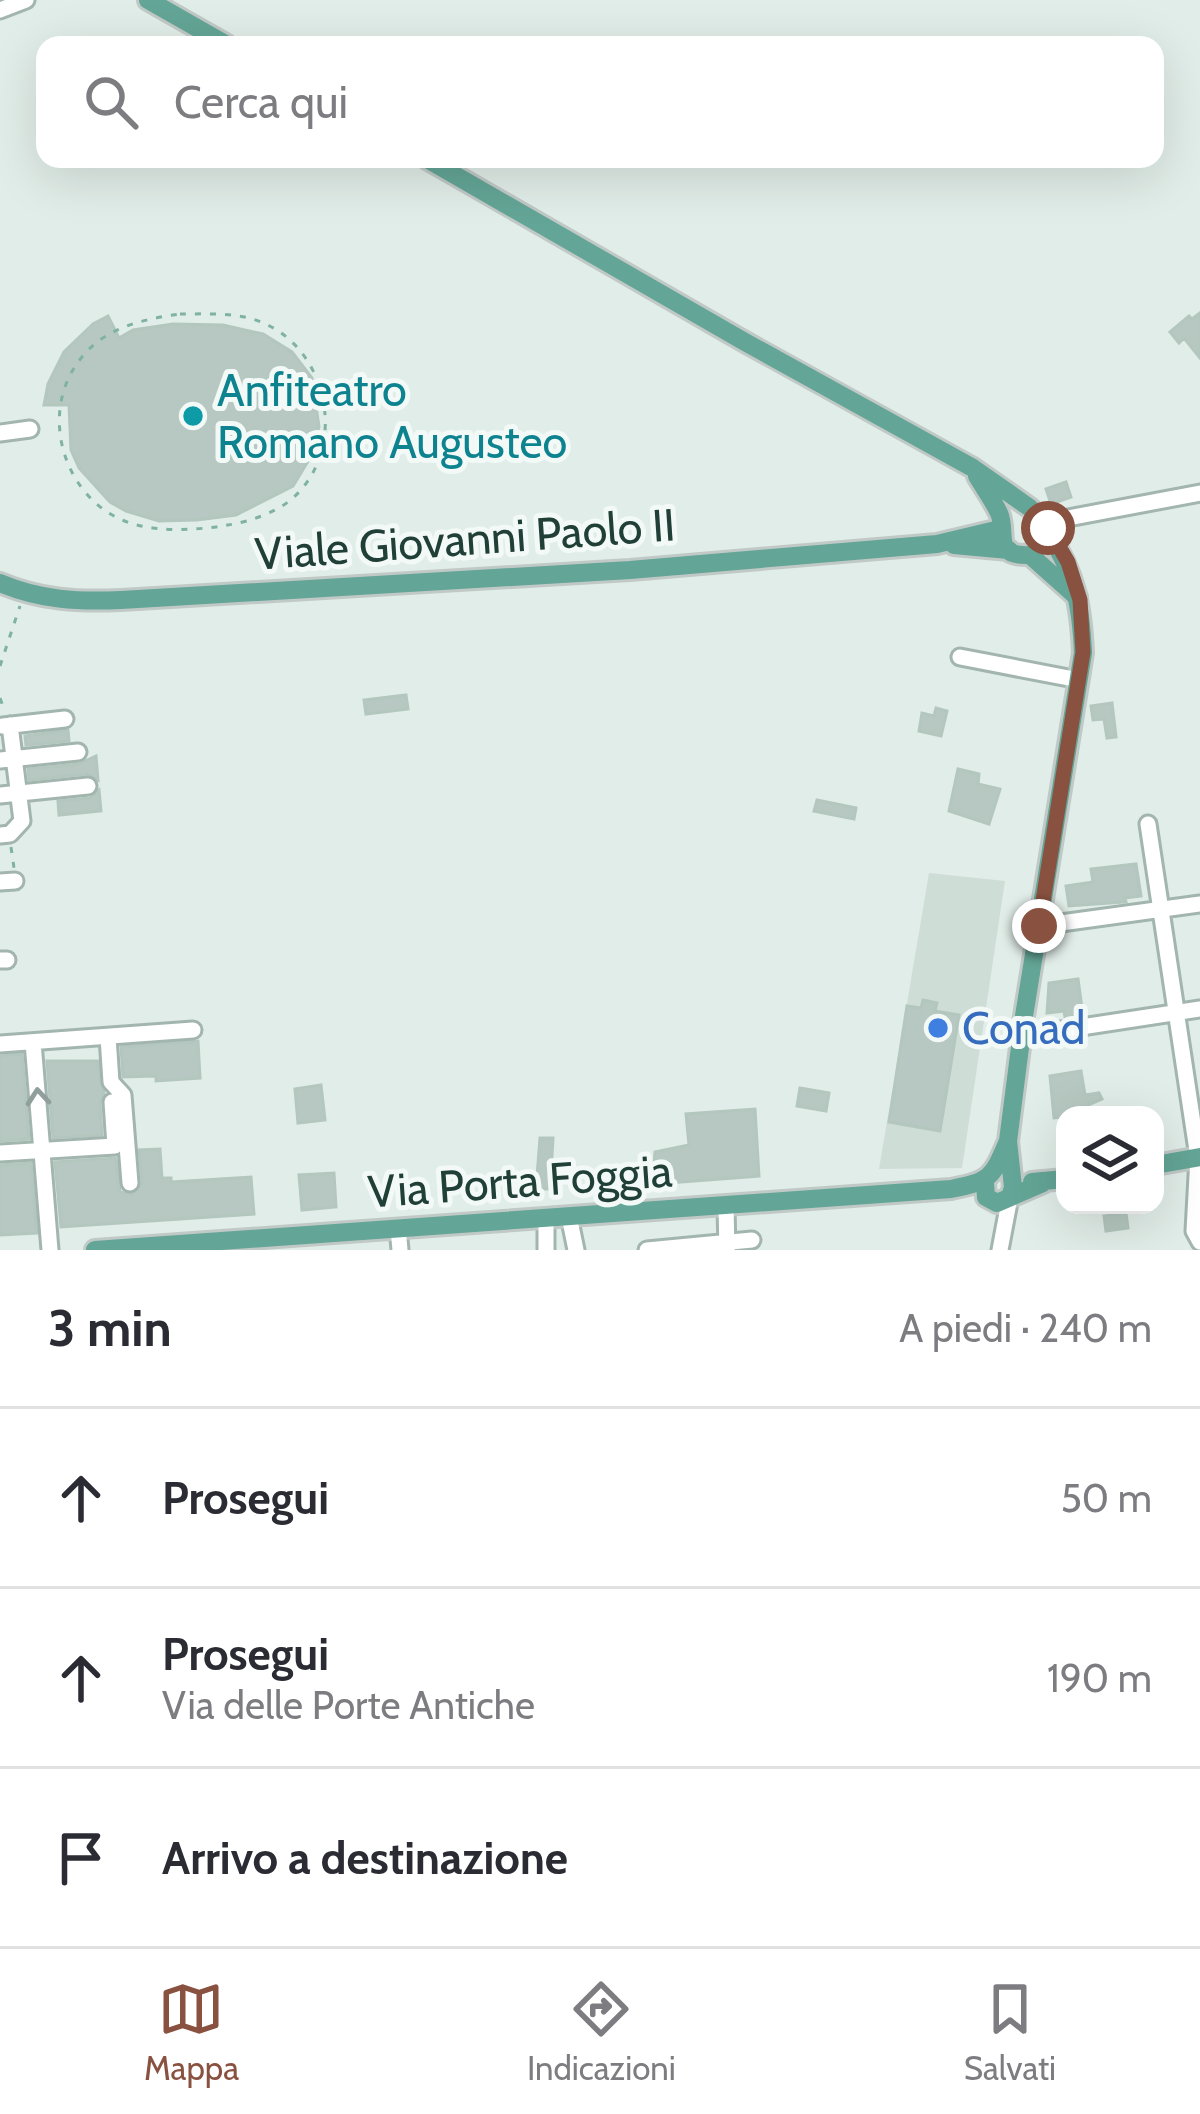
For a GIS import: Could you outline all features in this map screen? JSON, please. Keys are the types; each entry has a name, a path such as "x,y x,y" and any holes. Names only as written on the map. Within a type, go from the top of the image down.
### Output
{"main road":[{"path":"148,0 211,36"},
{"path":"443,168 973,468 1030,508 1068,562 1080,600 1083,652 1008,1141 996,1189"},
{"path":"973,468 1009,550"},
{"path":"937,544 1001,524 1013,510 1030,508"},
{"path":"1030,555 1044,546 1048,528"},
{"path":"937,544 1030,555 1080,600"},
{"name":"Viale Giovanni Paolo II","path":"0,584 69,602 121,600 630,570 937,544"},
{"path":"1164,1163 1199,1157"},
{"name":"Via Porta Foggia","path":"94,1250 212,1246 546,1217 996,1189 1056,1181"}],"street":[{"path":"0,10 26,0"},
{"path":"0,433 30,429"},
{"path":"1048,528 1200,493"},
{"path":"960,657 1078,680"},
{"path":"5,834 22,821 7,760 5,726 65,719"},
{"path":"7,760 78,752"},
{"path":"0,795 88,786"},
{"path":"1148,824 1199,1157 1194,1231 1200,1242"},
{"path":"1039,926 1200,904"},
{"path":"1022,1036 1200,1009"},
{"path":"0,1044 193,1030"},
{"path":"108,1037 111,1082 123,1095 130,1183"},
{"path":"33,1042 50,1250"},
{"path":"0,1153 115,1146 112,1102"},
{"path":"996,1189 1002,1243"},
{"path":"726,1207 727,1246"},
{"path":"569,1216 575,1250"},
{"path":"546,1217 546,1250"},
{"path":"398,1228 400,1250"},
{"path":"647,1250 727,1246 752,1240"}],"path":[{"path":"180,314 259,320 289,337 306,356 325,401 325,432 317,466 294,497 267,513 228,525 164,530 134,525 108,513 72,474 61,448 59,426 66,380 84,354 111,333 142,320 180,314"},
{"path":"30,429 59,426"},
{"path":"0,667 25,593"},
{"path":"5,834 8,882"}],"shaded area":[{"name":"Conad","path":"929,873 1005,881 962,1168 879,1169"}],"building":[{"path":"1200,313 1200,358 1184,338 1179,343 1170,332"},
{"name":"Anfiteatro Romano Augusteo","path":"108,316 119,338 133,330 173,324 223,325 263,334 292,352 312,378 319,427 310,458 293,486 236,515 197,520 159,521 110,502 79,468 71,450 69,405 44,405 48,384 64,352"},
{"path":"1066,482 1071,497 1051,504 1046,489"},
{"path":"406,695 408,709 366,714 364,700"},
{"path":"1112,703 1116,737 1107,738 1104,719 1093,720 1091,706"},
{"path":"936,708 947,711 941,736 919,731 922,713 934,716"},
{"path":"68,730 69,741 26,745 25,736"},
{"path":"96,756 98,780 87,774 29,780 28,769 79,764"},
{"path":"958,769 979,774 978,784 1000,789 989,824 949,811"},
{"path":"99,790 101,811 59,815 58,801 90,798"},
{"path":"817,800 856,808 854,819 814,811"},
{"path":"1136,864 1141,896 1125,898 1126,902 1069,906 1066,886 1093,882 1091,869"},
{"path":"1078,979 1083,1015 1047,1013 1049,983"},
{"path":"923,1000 937,1003 935,1011 959,1015 940,1131 889,1122 907,1006 921,1008"},
{"path":"198,1041 200,1078 123,1077 121,1047"},
{"path":"22,1054 29,1139 0,1141 0,1056"},
{"path":"47,1061 98,1061 104,1093 102,1135 53,1138"},
{"path":"1081,1071 1085,1095 1099,1093 1102,1099 1088,1106 1056,1106 1054,1118 1050,1076"},
{"path":"321,1085 325,1120 298,1123 295,1089"},
{"path":"800,1088 829,1093 826,1111 797,1106"},
{"path":"755,1109 759,1176 653,1184 655,1152 689,1145 686,1114"},
{"path":"540,1138 553,1138 550,1189 536,1189"},
{"path":"160,1149 162,1178 171,1178 171,1182 251,1177 254,1214 61,1227 55,1162 116,1158 120,1192 132,1195 142,1183 139,1150"},
{"path":"31,1163 37,1233 0,1235 0,1165"},
{"path":"334,1173 336,1207 302,1210 299,1175"},
{"path":"1126,1214 1128,1228 1106,1231 1104,1216"}],"place":[{"name":"Anfiteatro Romano Augusteo","path":"193,416"},
{"name":"Conad","path":"938,1028"}],"route":[{"path":"1039,926 1083,652 1080,600 1068,562 1048,528"}]}
